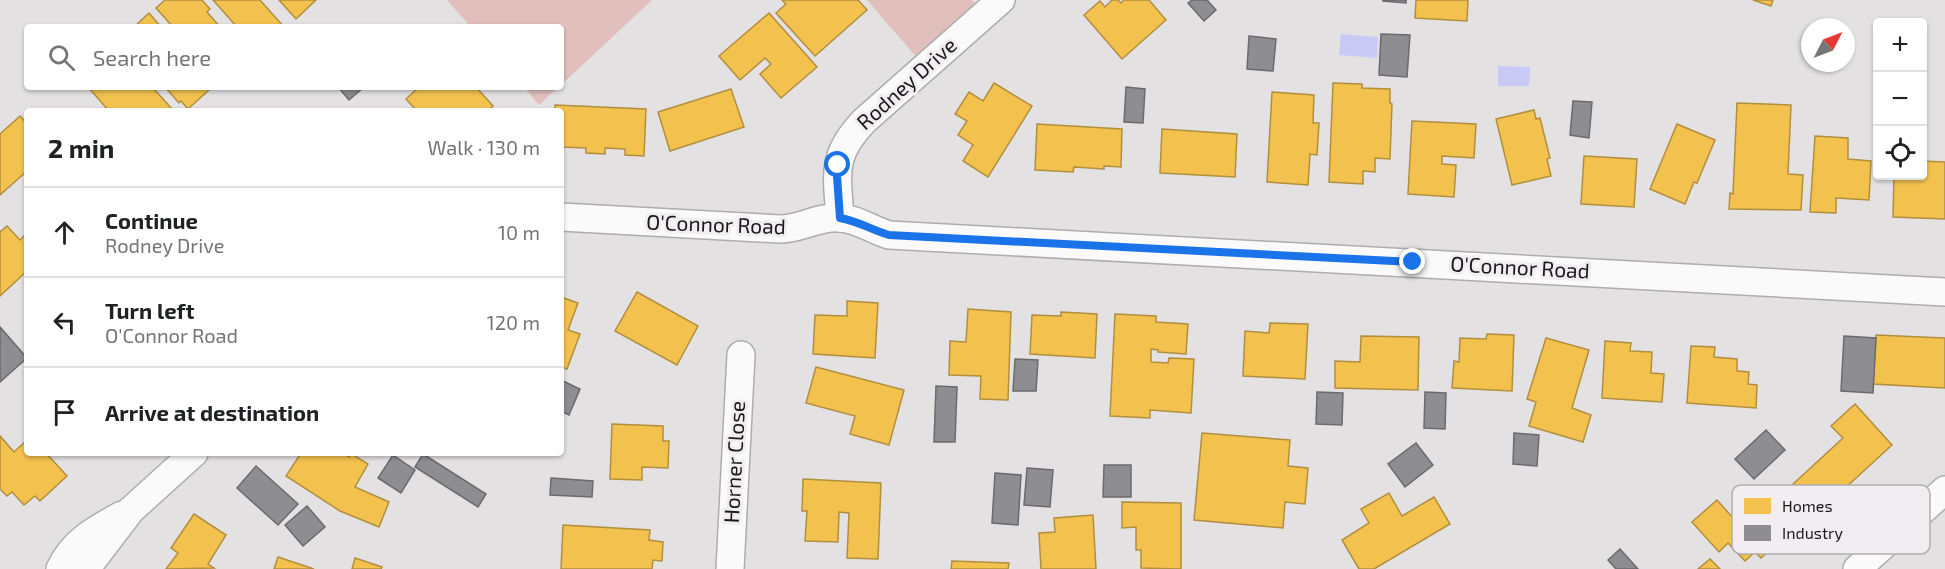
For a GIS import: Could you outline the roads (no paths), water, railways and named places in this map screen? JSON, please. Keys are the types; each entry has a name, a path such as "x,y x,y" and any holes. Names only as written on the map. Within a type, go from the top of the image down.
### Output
{"street":[{"name":"Rodney Drive","path":"840,218 837,176 842,151 847,140 864,121 1001,0"},
{"name":"O'Connor Road","path":"564,217 780,230 801,228 822,219 840,218 854,220 870,229 889,235 1945,292"},
{"name":"Horner Close","path":"730,569 741,355"},
{"path":"86,569 131,510 191,456"},
{"path":"1930,503 1945,490"},
{"path":"60,569 70,552 87,535 131,510"},
{"path":"1857,569 1874,554"}],"water":[{"path":"1341,34 1378,37 1377,58 1339,55"},
{"path":"1498,66 1530,67 1529,86 1498,86"}]}
